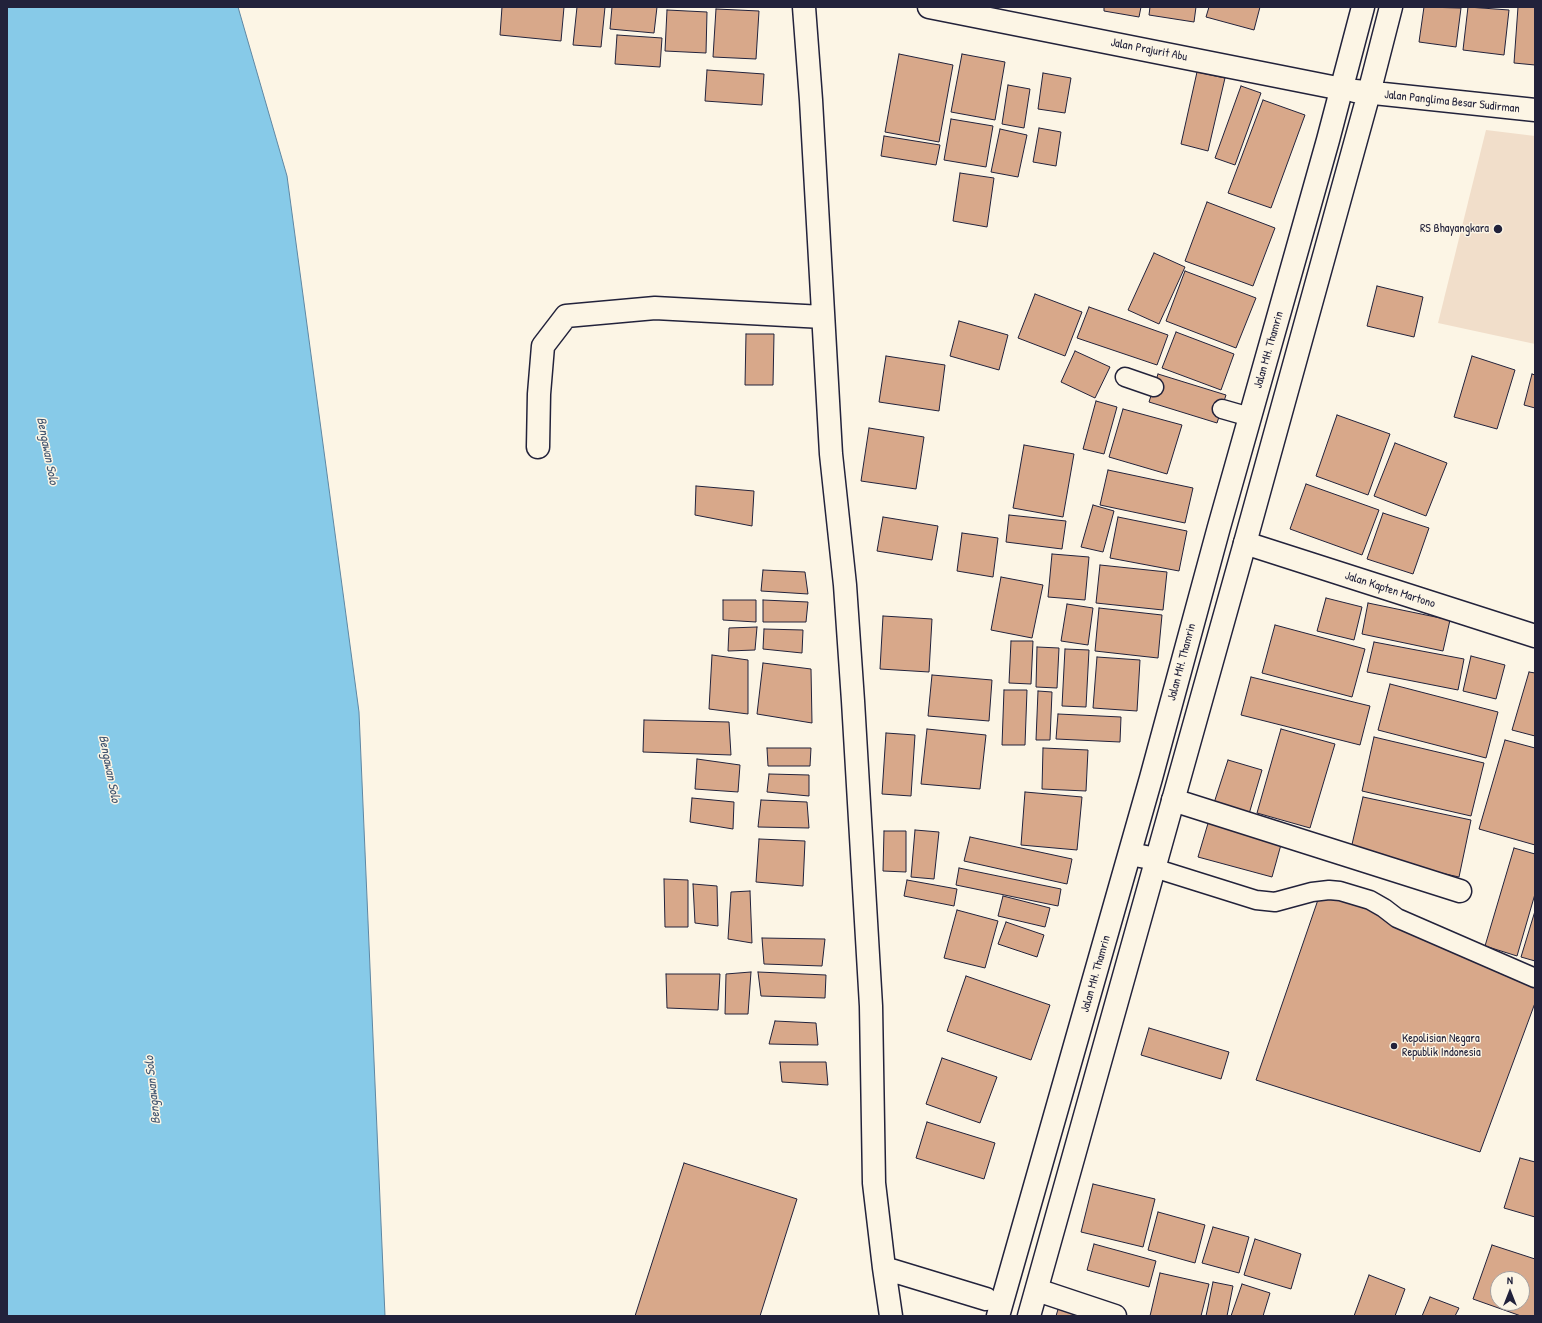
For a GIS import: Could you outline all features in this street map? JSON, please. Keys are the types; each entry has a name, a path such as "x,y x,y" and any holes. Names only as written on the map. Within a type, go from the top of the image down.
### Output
{"main road":[{"path":"804,7 811,100 831,454 845,585 853,701 870,1006 874,1183 891,1316"},
{"name":"Jalan Prajurit Abu","path":"929,7 1342,89 1369,93"},
{"name":"Jalan MH. Thamrin","path":"998,1316 1130,854 1219,527 1342,89 1363,7"},
{"path":"1029,1316 1246,539 1369,93 1391,7"},
{"name":"Jalan Panglima Besar Sudirman","path":"1369,93 1535,110"},
{"path":"538,447 539,394 543,346 566,316 655,308 823,317"},
{"name":"Jalan Kapten Martono","path":"1219,527 1246,539 1535,636"},
{"path":"1173,800 1460,892"},
{"path":"1130,854 1155,864"},
{"path":"1088,1003 1113,1012"},
{"path":"884,1268 986,1299"},
{"path":"1037,1290 1115,1316"}],"lane":[{"path":"1125,377 1154,387"},
{"path":"1222,409 1250,417"},
{"path":"1155,864 1256,900 1275,902 1312,892 1340,890 1370,900 1397,918 1535,978"}],"shaded area":[{"name":"RS Bhayangkara","path":"1486,130 1535,136 1535,344 1438,323"}],"water":[{"name":"Bengawan Solo","path":"7,7 238,7 287,176 359,712 385,1316 7,1316"}],"building":[{"path":"502,7 564,7 561,41 500,35"},
{"path":"577,7 605,7 601,47 573,45"},
{"path":"612,7 657,7 654,33 610,29"},
{"path":"1104,7 1141,7 1139,17 1104,11"},
{"path":"1150,7 1196,7 1194,22 1149,15"},
{"path":"1209,7 1260,7 1254,30 1206,17"},
{"path":"1424,7 1461,8 1456,47 1419,42"},
{"path":"1468,7 1509,10 1504,55 1463,50"},
{"path":"1518,7 1535,7 1535,65 1514,63"},
{"path":"716,9 759,11 756,59 713,57"},
{"path":"667,10 707,12 706,53 665,51"},
{"path":"617,35 662,38 660,67 615,64"},
{"path":"899,54 953,65 939,142 885,132"},
{"path":"962,54 1005,62 995,120 951,112"},
{"path":"707,70 764,74 762,105 705,101"},
{"path":"1197,72 1225,78 1208,151 1181,144"},
{"path":"1043,73 1071,78 1065,113 1038,109"},
{"path":"1008,85 1030,89 1024,128 1002,124"},
{"path":"1241,86 1261,93 1235,165 1215,158"},
{"path":"1263,100 1305,115 1271,208 1228,193"},
{"path":"951,119 993,126 986,167 944,160"},
{"path":"1039,128 1061,132 1056,166 1033,162"},
{"path":"1000,129 1027,135 1018,177 991,172"},
{"path":"884,136 940,145 936,165 881,156"},
{"path":"960,173 994,178 987,227 953,221"},
{"path":"1207,202 1275,228 1253,286 1185,261"},
{"path":"1154,253 1185,267 1159,324 1128,310"},
{"path":"1185,271 1256,298 1236,348 1166,321"},
{"path":"1377,286 1423,297 1414,337 1367,326"},
{"path":"1035,294 1082,312 1065,356 1018,338"},
{"path":"1089,307 1168,335 1157,365 1077,338"},
{"path":"959,321 1008,335 999,370 950,356"},
{"path":"1176,332 1234,354 1221,390 1162,368"},
{"path":"746,334 774,334 773,385 745,385"},
{"path":"1075,351 1110,367 1095,398 1061,382"},
{"path":"886,356 945,365 939,411 879,402"},
{"path":"1472,356 1515,370 1497,429 1454,417"},
{"path":"1158,374 1226,395 1217,423 1149,402"},
{"path":"1532,374 1535,375 1535,408 1524,405"},
{"path":"1096,401 1117,407 1104,454 1083,449"},
{"path":"1123,409 1182,425 1167,474 1109,457"},
{"path":"1337,415 1390,434 1368,495 1316,476"},
{"path":"869,428 924,437 916,489 861,481"},
{"path":"1395,443 1447,463 1426,516 1374,496"},
{"path":"1024,445 1074,454 1063,517 1013,508"},
{"path":"1108,470 1193,488 1185,523 1100,505"},
{"path":"1306,484 1379,510 1362,555 1290,529"},
{"path":"696,486 754,491 752,526 695,515"},
{"path":"1093,505 1114,511 1103,552 1081,547"},
{"path":"1383,513 1429,528 1413,574 1367,559"},
{"path":"1009,515 1066,521 1062,549 1006,542"},
{"path":"883,517 938,526 932,560 877,551"},
{"path":"1118,517 1187,531 1179,571 1110,558"},
{"path":"962,533 998,538 993,577 957,571"},
{"path":"1052,554 1089,557 1085,600 1048,597"},
{"path":"1100,565 1167,572 1163,610 1096,603"},
{"path":"763,570 805,572 808,594 761,591"},
{"path":"1001,577 1043,585 1032,638 991,630"},
{"path":"1326,598 1362,607 1354,640 1317,631"},
{"path":"723,600 756,600 756,622 723,620"},
{"path":"763,600 808,602 806,622 763,622"},
{"path":"1368,603 1450,620 1443,651 1362,634"},
{"path":"1067,604 1093,608 1088,645 1061,641"},
{"path":"1099,608 1162,615 1158,658 1095,651"},
{"path":"883,616 932,619 929,672 880,669"},
{"path":"1275,625 1365,649 1352,697 1262,673"},
{"path":"757,627 755,650 728,651 729,628"},
{"path":"764,629 803,630 802,653 763,649"},
{"path":"1011,641 1033,641 1031,684 1009,683"},
{"path":"1374,642 1464,659 1458,690 1367,672"},
{"path":"1037,647 1059,648 1057,688 1036,687"},
{"path":"1065,649 1089,650 1086,707 1062,706"},
{"path":"712,655 748,660 748,714 709,709"},
{"path":"1471,656 1505,665 1496,699 1463,691"},
{"path":"1097,657 1140,660 1137,711 1093,708"},
{"path":"763,663 811,669 812,723 757,714"},
{"path":"1529,672 1535,673 1535,736 1512,730"},
{"path":"932,675 992,680 989,721 928,716"},
{"path":"1251,677 1370,706 1360,745 1241,715"},
{"path":"1390,684 1498,712 1486,758 1378,730"},
{"path":"1004,690 1027,690 1025,745 1002,745"},
{"path":"1038,691 1052,692 1050,740 1036,740"},
{"path":"1058,714 1121,717 1120,742 1056,739"},
{"path":"644,720 729,722 731,755 643,752"},
{"path":"927,729 986,735 980,789 921,784"},
{"path":"1281,729 1335,744 1310,828 1257,813"},
{"path":"886,733 915,735 911,796 882,794"},
{"path":"1374,737 1484,763 1471,816 1362,791"},
{"path":"1505,740 1535,748 1535,845 1479,829"},
{"path":"767,748 811,748 810,766 768,766"},
{"path":"1043,748 1088,750 1086,791 1042,789"},
{"path":"697,759 740,765 738,792 695,789"},
{"path":"1228,760 1262,770 1249,814 1214,803"},
{"path":"769,774 809,775 809,796 767,792"},
{"path":"1025,792 1082,797 1077,850 1021,845"},
{"path":"1363,797 1471,820 1459,877 1350,853"},
{"path":"692,798 734,802 733,829 690,822"},
{"path":"761,800 807,802 809,828 758,827"},
{"path":"1209,820 1282,841 1272,877 1198,857"},
{"path":"915,830 939,832 934,879 911,877"},
{"path":"884,831 906,831 906,872 883,871"},
{"path":"970,837 1072,859 1067,884 964,861"},
{"path":"759,839 805,841 803,886 756,882"},
{"path":"1514,848 1535,854 1535,894 1517,956 1485,946"},
{"path":"959,868 1061,889 1058,906 956,885"},
{"path":"664,879 688,880 688,927 665,927"},
{"path":"907,880 957,889 954,906 904,896"},
{"path":"693,884 717,886 718,926 695,923"},
{"path":"750,891 752,943 728,939 731,892"},
{"name":"Kepolisian Negara Republik Indonesia","path":"1321,891 1395,919 1535,978 1535,1003 1480,1152 1256,1080"},
{"path":"1003,896 1050,908 1045,927 998,916"},
{"path":"957,910 998,921 985,968 944,958"},
{"path":"1535,911 1535,961 1521,957"},
{"path":"1006,922 1044,935 1037,957 998,944"},
{"path":"762,938 825,939 822,966 764,964"},
{"path":"751,972 748,1014 725,1014 726,974"},
{"path":"758,972 826,975 825,998 761,996"},
{"path":"666,974 720,974 718,1010 667,1008"},
{"path":"966,976 1050,1005 1031,1060 947,1031"},
{"path":"775,1021 816,1023 818,1045 769,1044"},
{"path":"1149,1028 1229,1052 1221,1079 1141,1055"},
{"path":"942,1058 997,1077 980,1123 926,1104"},
{"path":"780,1062 826,1062 828,1085 782,1082"},
{"path":"927,1122 995,1143 984,1179 916,1158"},
{"path":"1520,1158 1535,1162 1535,1217 1504,1208"},
{"path":"684,1163 797,1199 760,1316 635,1316"},
{"path":"1093,1184 1155,1199 1143,1247 1081,1232"},
{"path":"1158,1212 1205,1225 1195,1263 1148,1250"},
{"path":"1213,1227 1249,1237 1239,1273 1202,1263"},
{"path":"1255,1239 1301,1254 1291,1289 1244,1275"},
{"path":"1094,1244 1156,1261 1149,1287 1087,1270"},
{"path":"1492,1245 1535,1259 1535,1316 1521,1316 1507,1311 1530,1311 1530,1271 1490,1271 1490,1305 1473,1299"},
{"path":"1160,1273 1209,1284 1201,1316 1150,1316"},
{"path":"1369,1275 1405,1289 1395,1316 1354,1316"},
{"path":"1213,1282 1233,1286 1227,1316 1206,1316"},
{"path":"1242,1284 1270,1293 1263,1316 1231,1316"},
{"path":"1430,1297 1459,1308 1455,1316 1422,1316"},
{"path":"1059,1306 1088,1316 1056,1316"}],"place":[{"name":"RS Bhayangkara","path":"1498,229"},
{"name":"Kepolisian Negara Republik Indonesia","path":"1394,1046"}]}
